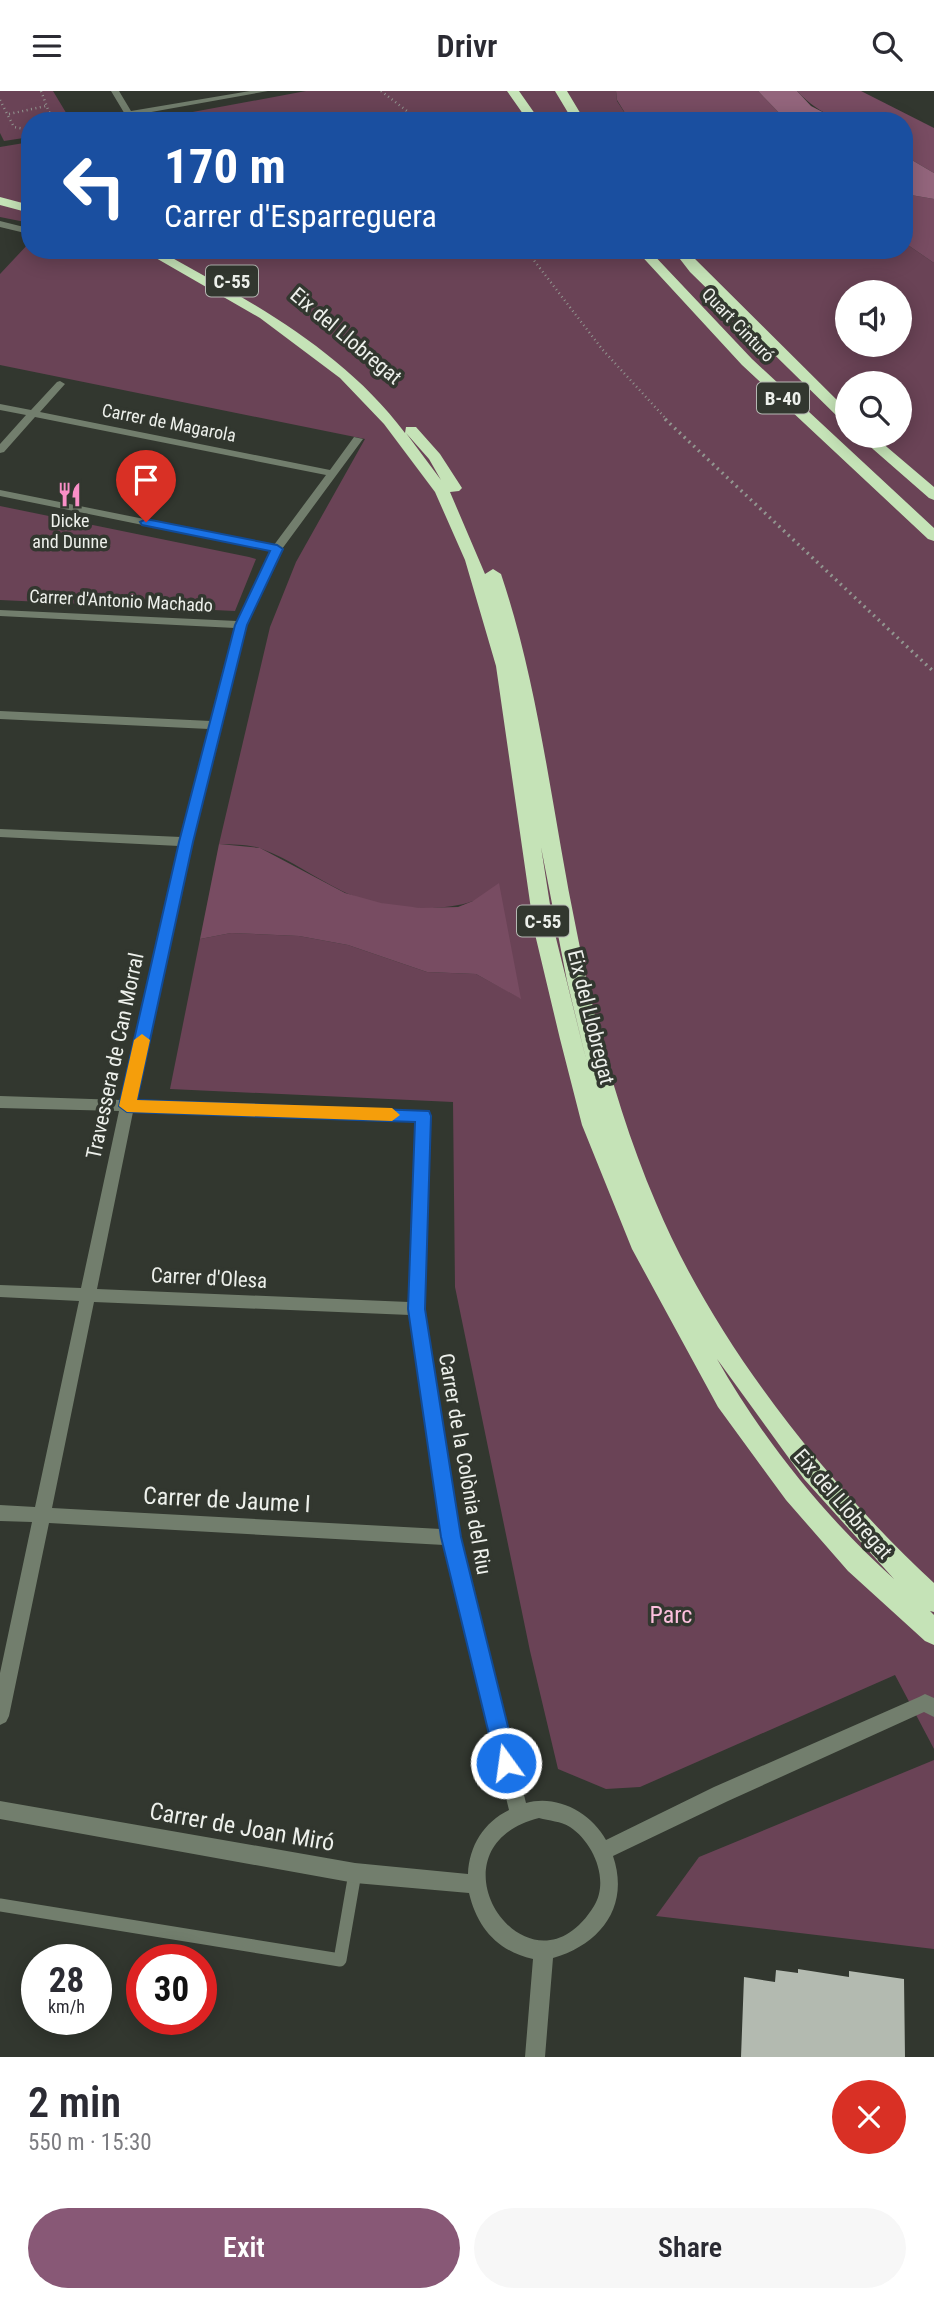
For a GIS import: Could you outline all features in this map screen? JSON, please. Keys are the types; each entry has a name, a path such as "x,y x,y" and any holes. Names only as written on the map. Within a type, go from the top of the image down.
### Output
{"highway":[{"path":"513,91 528,112"},
{"path":"561,91 574,112"},
{"name":"Eix del Llobregat","path":"164,259 265,315 345,375 389,421 442,491 473,560 505,666 544,930 576,1063 593,1125 643,1249 727,1399 794,1492 857,1562 934,1632"},
{"name":"Eix del Llobregat","path":"186,259 220,274 300,323 370,383 435,457 460,496 485,551 505,608 524,687 550,842 587,1023 622,1143 645,1204 689,1292 717,1340 765,1409 828,1492 934,1599"},
{"name":"Quart Cinturó","path":"650,259 797,412 934,536"},
{"name":"Quart Cinturó","path":"687,259 835,406"},
{"path":"879,448 934,495"}],"street":[{"path":"115,91 128,112"},
{"path":"135,112 264,91"},
{"path":"0,224 21,229"},
{"path":"0,450 60,384"},
{"name":"Carrer de Magarola","path":"0,407 332,473"},
{"name":"Travessera de Can Morral","path":"0,1716 127,1106 186,842 241,625 277,549 358,439"},
{"path":"0,493 277,549"},
{"name":"Carrer d'Antonio Machado","path":"0,613 241,625"},
{"path":"0,715 214,725"},
{"path":"0,833 186,842"},
{"path":"0,1102 127,1106"},
{"name":"Carrer de la Colònia del Riu","path":"127,1106 423,1116 417,1309 451,1537 519,1814"},
{"name":"Carrer d'Olesa","path":"0,1291 417,1309"},
{"name":"Carrer de Jaume I","path":"0,1513 451,1537"},
{"path":"603,1851 721,1794 925,1703 934,1708"},
{"path":"539,1809 566,1815 586,1827 603,1851 609,1874 606,1903 595,1925 587,1934 566,1946 544,1950 513,1942 494,1927 482,1908 476,1884 481,1851 493,1832 519,1814 539,1809"},
{"name":"Carrer de Joan Miró","path":"0,1810 355,1873 476,1884"},
{"path":"535,2057 544,1950"}],"lane":[{"path":"0,1905 340,1961 355,1873"}],"path":[{"path":"41,91 49,112"},
{"path":"381,91 408,112"},
{"path":"0,100 14,127 21,128"},
{"path":"9,114 46,106"},
{"path":"533,259 602,349 650,404 934,672"}],"green space":[{"path":"0,91 53,91 66,112 21,112 21,138 4,141 0,133"},
{"path":"306,91 616,91 617,101 624,112 193,112"},
{"path":"21,144 21,221 0,217 0,147"},
{"name":"Parc","path":"913,249 934,263 934,1749 895,1675 640,1787 606,1789 558,1769 530,1651 455,1287 453,1102 170,1089 200,939 231,933 299,936 348,945 427,972 476,974 520,998 473,901 425,908 372,902 342,891 262,849 247,845 219,844 270,627 296,562 365,439 0,365 0,274 21,252 21,259 913,259"},
{"path":"0,506 256,559 235,611 0,600"},
{"path":"934,1760 934,1949 656,1916 699,1857"}],"shaded area":[{"path":"616,91 758,91 778,112 624,112 617,100"},
{"path":"758,91 797,91 811,106 823,112 778,112"},
{"path":"797,91 861,91 902,112 824,112"},
{"path":"913,117 934,128 934,173 913,161"},
{"path":"913,161 934,173 934,199 913,195"},
{"path":"913,195 934,199 934,263 913,249"},
{"path":"219,844 260,848 345,893 381,903 421,908 458,907 473,901 499,883 521,999 476,974 427,972 348,945 299,936 231,933 200,939"}],"building":[{"path":"798,1969 849,1977 849,1971 904,1979 905,2057 741,2057 744,1977 775,1982 776,1970 798,1973"}],"slow traffic":[{"path":"142,1040 127,1106 392,1115"}],"place":[{"name":"Dicke and Dunne","path":"70,494"}],"route":[{"path":"146,522 277,549 241,625 214,725 127,1106 423,1116 417,1309 451,1537 506,1763"}]}
